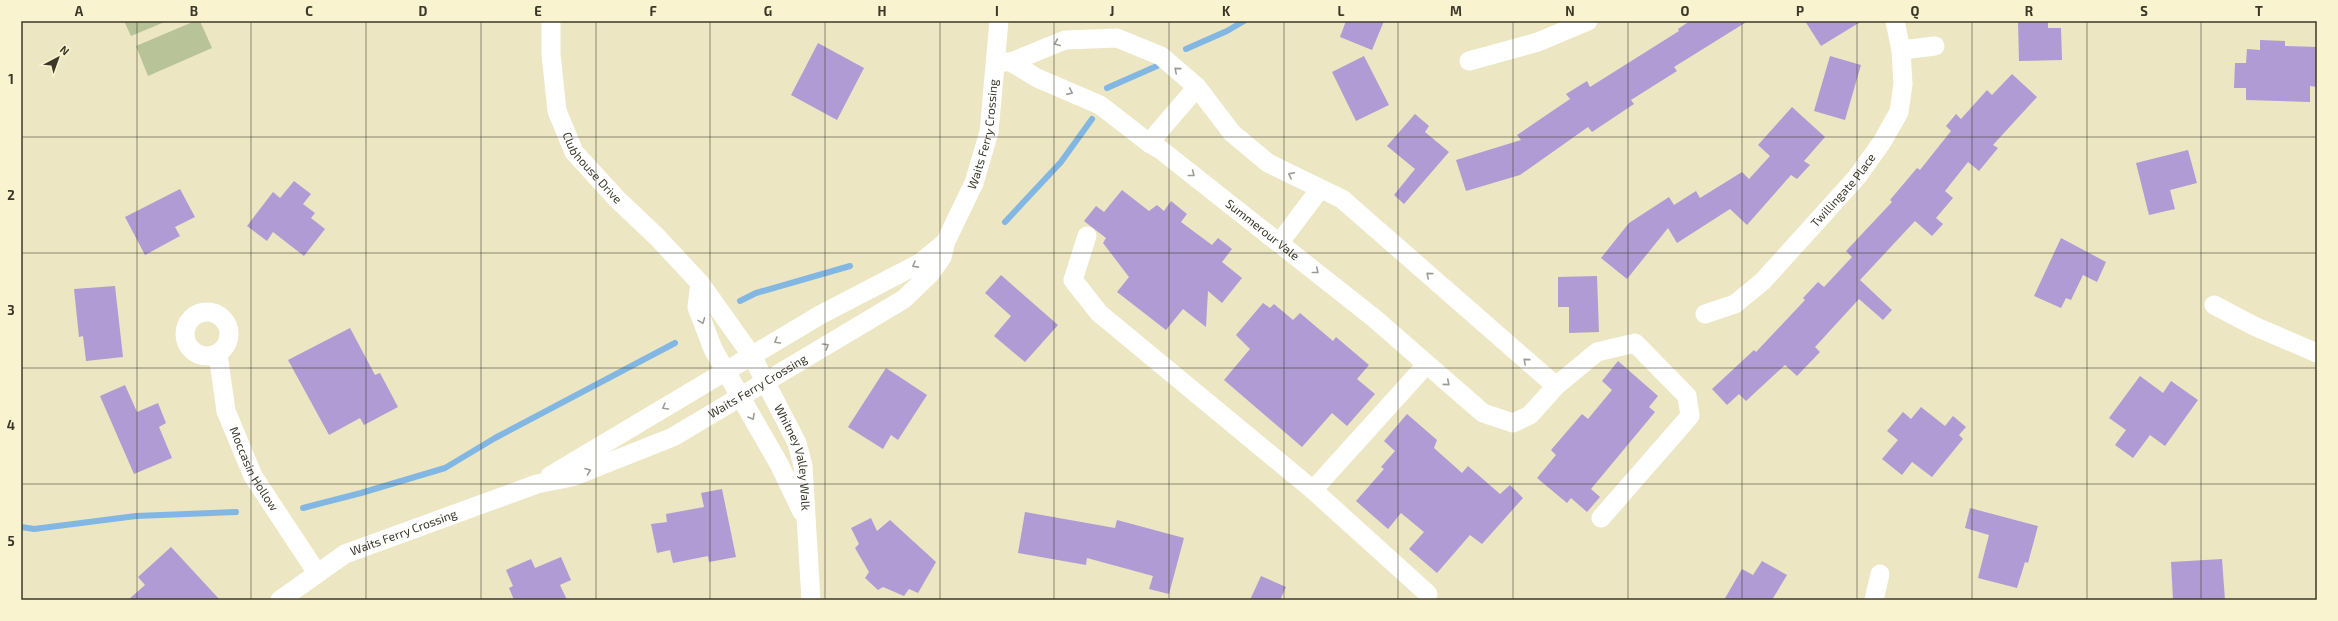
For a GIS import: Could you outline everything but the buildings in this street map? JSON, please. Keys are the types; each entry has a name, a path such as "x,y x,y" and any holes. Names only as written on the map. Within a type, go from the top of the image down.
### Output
{"street":[{"name":"Clubhouse Drive","path":"551,21 551,54 557,111 574,152 617,199 657,237 700,283 752,356"},
{"name":"Waits Ferry Crossing","path":"280,600 345,554 537,484 572,477 645,449 673,436 904,299 930,274 942,257 946,241 974,183 989,132 1004,62 999,21"},
{"path":"1470,62 1538,42 1588,21"},
{"name":"Twillingate Place","path":"1706,314 1735,304 1763,281 1857,176 1882,142 1899,112 1903,84 1902,50 1896,21"},
{"path":"1004,62 1065,40 1117,38 1161,56 1197,87 1232,133 1268,163 1342,199 1556,386 1597,352 1635,343 1687,396 1690,416 1601,518"},
{"path":"1902,50 1935,46"},
{"name":"Summerour Vale","path":"1004,62 1100,105 1280,242 1374,318 1426,365 1483,413 1513,423 1530,415 1556,386"},
{"path":"1149,143 1197,87"},
{"path":"1280,242 1320,189"},
{"path":"1087,236 1073,280 1099,313 1313,490 1428,594"},
{"name":"Waits Ferry Crossing","path":"537,484 820,315 920,263 946,241"},
{"path":"700,283 697,307 724,372"},
{"path":"2214,305 2254,326 2317,353"},
{"name":"Moccasin Hollow","path":"218,354 226,411 253,476 317,573"},
{"name":"Whitney Valley Walk","path":"752,356 797,443 803,466 811,600"},
{"path":"1313,490 1426,365"},
{"name":"Whitney Valley Walk","path":"724,372 741,397 779,464 805,518"},
{"path":"1874,600 1880,574"}],"green space":[{"path":"124,21 167,21 131,36"},
{"path":"195,21 200,21 212,48 148,76 136,46"}],"waterway":[{"path":"1186,49 1227,31 1244,21"},
{"path":"1107,88 1157,66"},
{"path":"1005,222 1061,162 1092,119"},
{"path":"740,301 756,293 850,266"},
{"path":"303,508 361,493 445,468 495,438 675,343"},
{"path":"21,527 34,529 136,516 236,512"}]}
